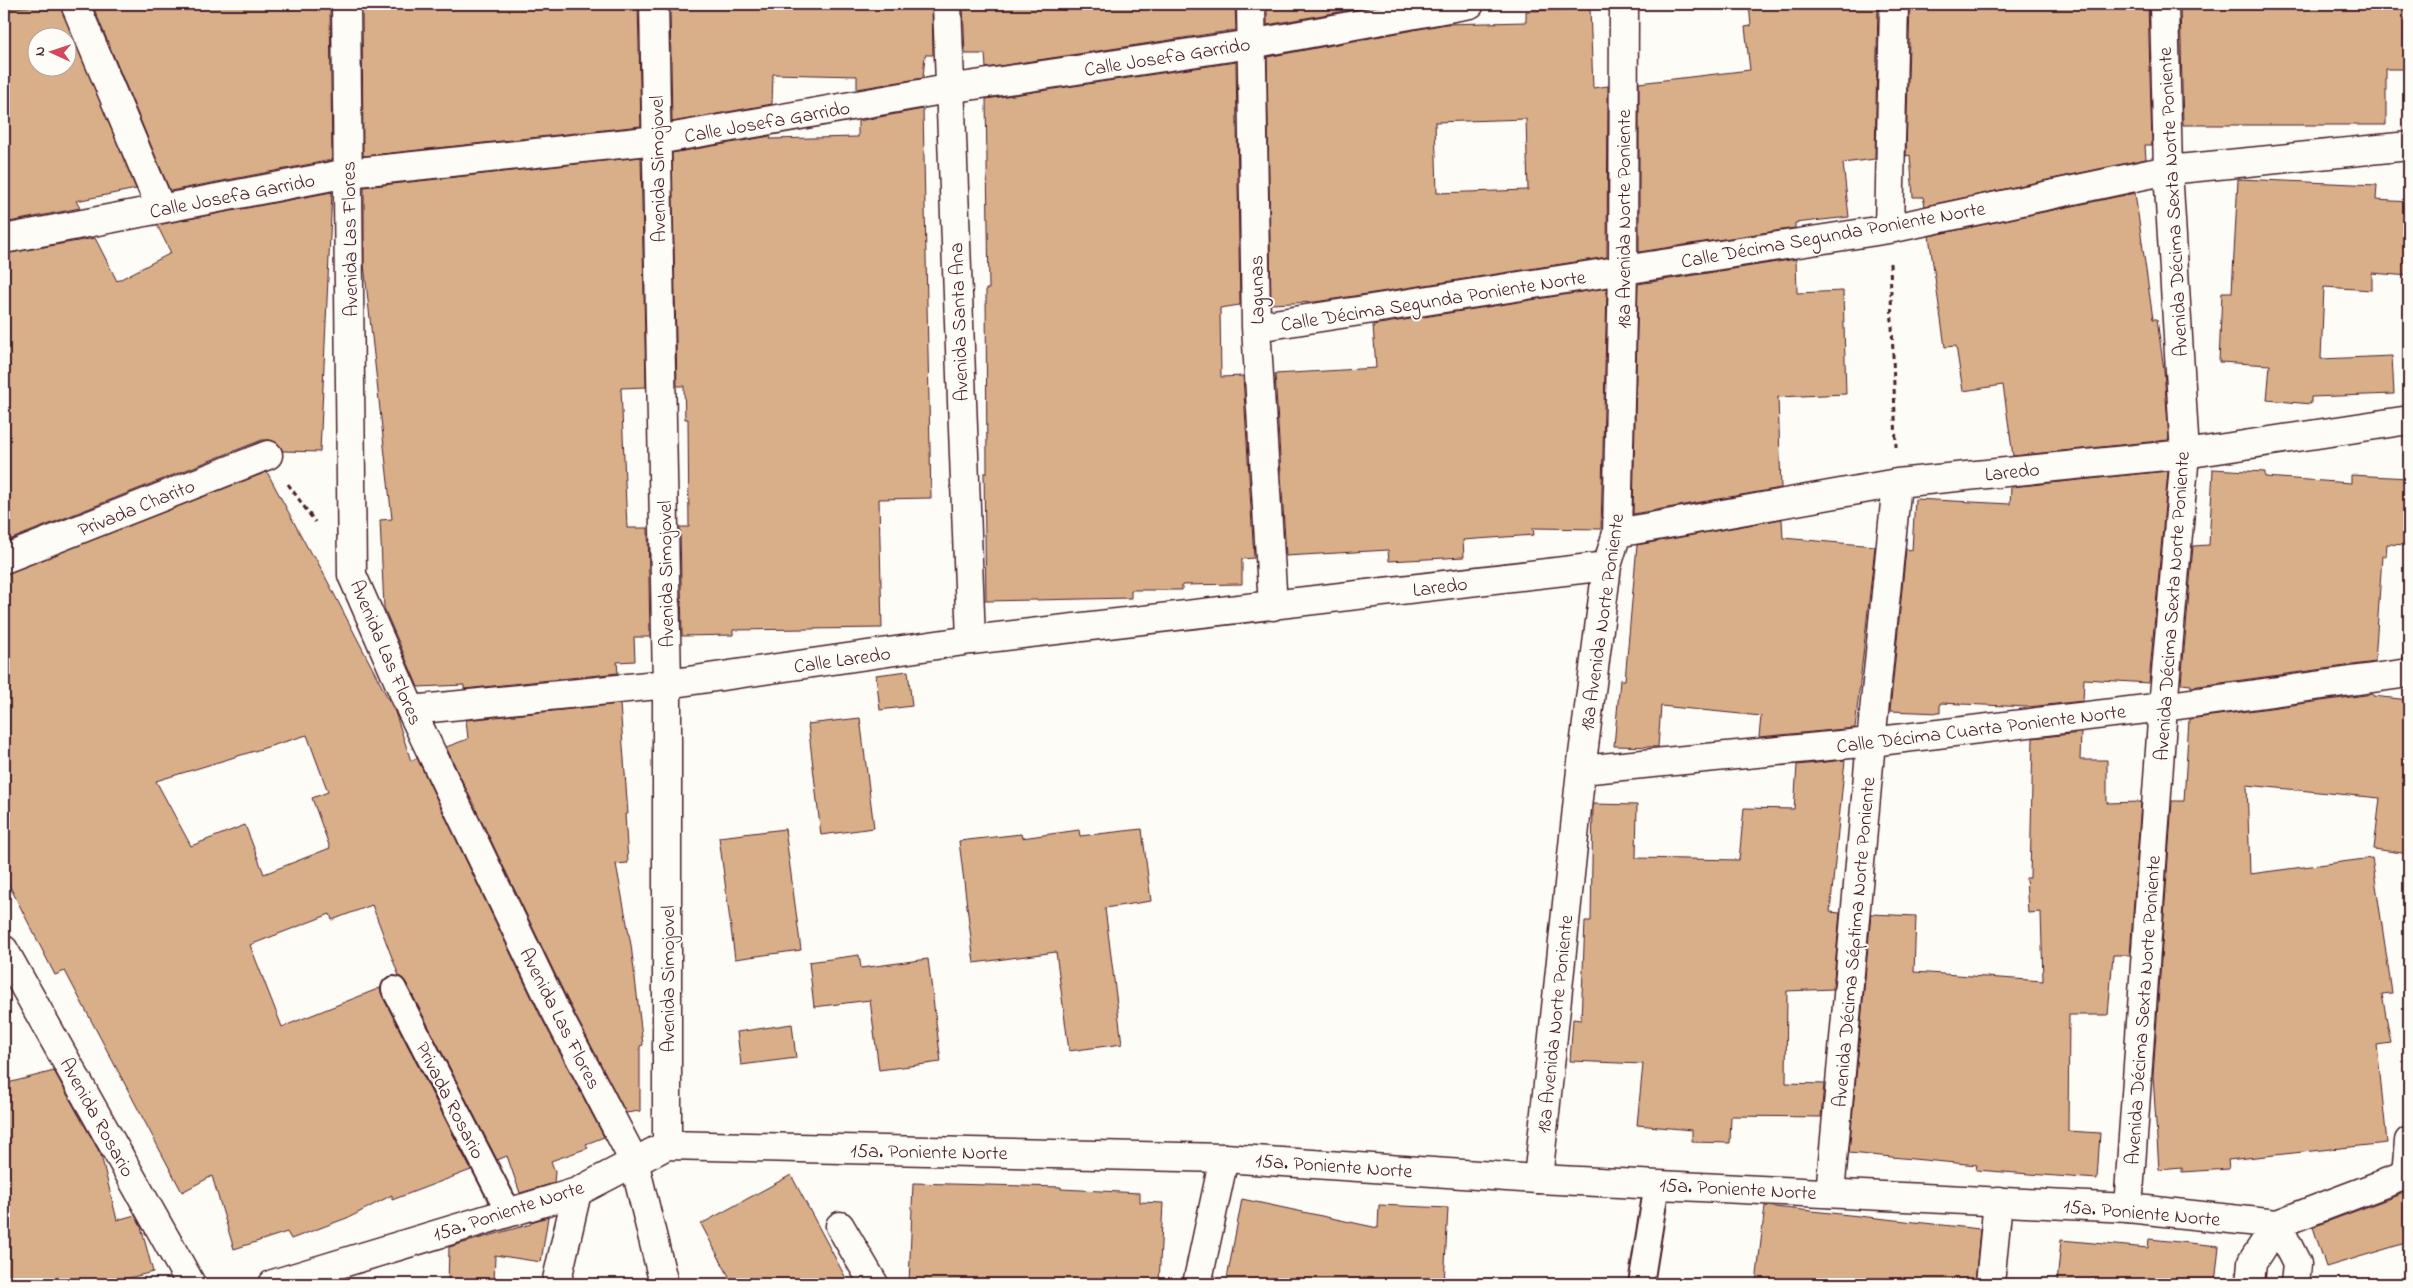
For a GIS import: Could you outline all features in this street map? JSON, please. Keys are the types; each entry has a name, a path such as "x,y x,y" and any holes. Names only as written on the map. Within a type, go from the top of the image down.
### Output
{"street":[{"path":"75,4 161,209"},
{"name":"Avenida Las Flores","path":"346,4 352,575 411,710 554,1008 634,1160 664,1284"},
{"name":"Avenida Simojovel","path":"654,4 667,684 667,1145"},
{"name":"Avenida Santa Ana","path":"947,4 948,89 971,640"},
{"name":"Lagunas","path":"1250,4 1256,327 1273,606"},
{"name":"Calle Josefa Garrido","path":"4,239 348,173 657,140 948,89 1251,44 1470,4"},
{"name":"18a Avenida Norte Poniente","path":"1538,1179 1581,770 1607,566 1617,533 1623,270 1624,4"},
{"path":"1889,229 1894,4"},
{"name":"Avenida Décima Sexta Norte Poniente","path":"2128,1208 2163,707 2185,454 2168,170 2164,4"},
{"name":"Calle Décima Segunda Poniente Norte","path":"1256,327 1889,229 2168,170 2409,146"},
{"name":"Laredo","path":"1617,533 1897,483 2185,454 2409,420"},
{"name":"Privada Charito","path":"4,559 268,455"},
{"name":"Avenida Décima Séptima Norte Poniente","path":"1830,1193 1870,742 1897,483"},
{"name":"Laredo","path":"1273,606 1607,566"},
{"name":"Calle Laredo","path":"411,710 667,684 971,640 1273,606"},
{"name":"Calle Décima Cuarta Poniente Norte","path":"1581,770 1870,742 2163,707 2409,673"},
{"name":"Avenida Rosario","path":"4,950 191,1284"},
{"path":"2408,1175 2409,1141"},
{"name":"15a. Poniente Norte","path":"273,1284 508,1211 577,1192 634,1160 667,1145 1224,1158 1538,1179 2128,1208 2277,1224 2408,1175"},
{"path":"1197,1284 1224,1158"},
{"path":"556,1284 577,1192"},
{"path":"1990,1284 1998,1202"},
{"path":"2250,1284 2252,1262 2277,1224"},
{"path":"2277,1224 2297,1264 2295,1284"},
{"path":"840,1226 874,1284"}],"lane":[{"name":"Privada Rosario","path":"394,989 508,1211"},
{"path":"1641,1284 1657,1184"}],"path":[{"path":"1889,229 1897,483"},
{"path":"268,455 319,527"}],"building":[{"path":"60,4 70,28 28,28 28,78 78,78 78,48 136,189 76,201 80,208 4,223 4,9"},
{"path":"92,4 330,4 332,160 170,191"},
{"path":"362,4 638,4 641,126 363,156"},
{"path":"670,4 932,4 933,55 925,55 923,78 857,89 857,76 773,74 772,104 672,122"},
{"path":"963,4 1235,4 1236,30 986,68 985,54 965,54"},
{"path":"1267,4 1384,4 1267,25"},
{"path":"1749,4 1878,4 1875,159 1843,163 1849,217 1795,223 1795,228 1639,252 1639,83 1750,70 1745,27 1751,26"},
{"path":"1910,4 2148,4 2152,145 2145,145 2146,159 1925,206 1923,197 1913,197 1910,155 1906,156"},
{"path":"2180,4 2409,4 2409,69 2386,69 2386,125 2183,125"},
{"path":"1590,9 1593,88 1608,86 1607,257 1315,302 1271,304 1267,57 1446,24 1526,22 1526,11","holes":["1526,119 1528,190 1437,193 1435,122"]},
{"path":"1236,62 1240,305 1220,308 1221,377 1243,376 1254,558 1242,559 1242,584 1182,585 1182,590 1131,590 1131,598 986,601 984,473 987,473 986,289 989,289 986,99"},
{"path":"923,109 931,498 879,499 882,628 733,630 733,635 682,636 680,527 689,527 688,419 685,419 684,386 677,386 672,153 771,136 770,139 858,137 858,121"},
{"path":"641,157 646,387 621,388 627,528 648,528 650,637 634,637 635,661 617,662 618,673 464,689 464,685 418,687 384,608 380,520 392,519 364,264 364,187"},
{"path":"2238,179 2377,185 2376,200 2409,202 2409,276 2372,273 2372,290 2324,287 2321,359 2392,356 2394,394 2311,397 2311,404 2267,400 2270,365 2219,362 2222,292 2232,292"},
{"path":"332,192 320,452 283,451 277,443 270,440 262,440 4,542 4,254 95,238 117,281 171,253 157,225"},
{"path":"2135,193 2153,319 2157,319 2164,370 2169,440 2013,456 2003,385 1963,391 1956,346 1945,347 1929,236"},
{"path":"1796,259 1797,293 1843,291 1846,394 1778,397 1781,488 1633,514 1638,284"},
{"path":"1607,288 1601,529 1533,528 1534,535 1463,540 1464,557 1389,561 1388,550 1286,556 1275,374 1376,368 1373,325"},
{"path":"2213,469 2265,472 2265,477 2351,483 2351,475 2409,478 2409,545 2387,544 2386,556 2382,556 2375,662 2191,687 2191,685 2181,684 2193,546 2209,545"},
{"path":"2168,471 2149,683 2084,679 2083,701 2028,707 1940,703 1940,713 1890,711 1906,549 1912,550 1915,499 2010,504 2011,487"},
{"path":"267,472 312,556 314,555 395,712 411,761 417,758 540,1015 604,1137 586,1144 588,1148 551,1161 555,1172 554,1183 520,1193 507,1156 497,1160 406,983 399,976 372,905 332,920 330,914 250,945 282,1027 380,988 471,1170 392,1200 392,1195 352,1216 291,1239 287,1232 234,1249 212,1176 182,1192 65,971 55,975 4,875 4,574","holes":["307,735 328,792 312,798 330,848 264,874 245,825 191,846 156,781"]},
{"path":"1782,519 1783,538 1875,546 1855,728 1759,737 1761,716 1661,706 1658,747 1614,746 1620,680 1625,680 1637,545"},
{"path":"908,671 912,706 880,710 876,675"},
{"path":"2373,694 2373,696 2409,700 2409,854 2374,849 2380,798 2247,785 2250,874 2372,858 2392,993 2382,994 2391,1043 2377,1045 2387,1143 2228,1160 2229,1169 2182,1172 2182,1168 2159,1170 2153,1076 2172,801 2184,801 2189,719"},
{"path":"620,704 628,814 625,814 628,863 616,864 631,945 643,1045 640,1046 640,1111 626,1113 568,1001 446,747 468,739 466,720"},
{"path":"860,718 874,828 821,835 808,724"},
{"path":"2081,733 2080,760 2107,760 2107,803 2141,802 2130,955 2113,955 2108,1015 2069,1015 2068,1131 2100,1133 2097,1179 1976,1170 1977,1165 1849,1153 1871,914 1916,916 1914,972 2043,981 2041,912 2028,913 2026,878 2030,878 2033,738"},
{"path":"1845,760 1830,912 1840,913 1833,989 1787,991 1786,1083 1824,1084 1821,1117 1731,1116 1730,1143 1692,1142 1692,1130 1637,1125 1643,1064 1570,1061 1573,1019 1581,1020 1585,921 1591,921 1593,804 1637,805 1636,858 1739,860 1744,808 1794,809 1797,765"},
{"path":"785,829 801,950 735,959 719,837"},
{"path":"1142,829 1151,901 1105,908 1122,1044 1069,1051 1056,952 974,963 959,841 1021,834 1022,838 1079,830 1080,836"},
{"path":"859,955 861,968 928,959 941,1062 879,1070 870,1000 814,1007 809,962"},
{"path":"792,1024 796,1058 741,1065 737,1032"},
{"path":"54,1071 101,1155 117,1220 135,1215 141,1227 153,1272 104,1284 4,1284 4,1084"},
{"path":"791,1175 849,1284 733,1284 701,1224"},
{"path":"913,1183 1061,1187 1061,1189 1140,1193 1140,1202 1163,1203 1159,1284 909,1284"},
{"path":"2409,1191 2409,1242 2326,1267 2313,1227"},
{"path":"1242,1199 1378,1228 1379,1205 1448,1208 1444,1284 1226,1284"},
{"path":"1765,1206 1980,1229 1975,1284 1756,1284"},
{"path":"548,1217 541,1262 495,1255 494,1284 448,1284 449,1247 531,1224 531,1222"},
{"path":"2149,1239 2219,1246 2215,1284 2057,1284 2061,1240 2148,1248"}]}
